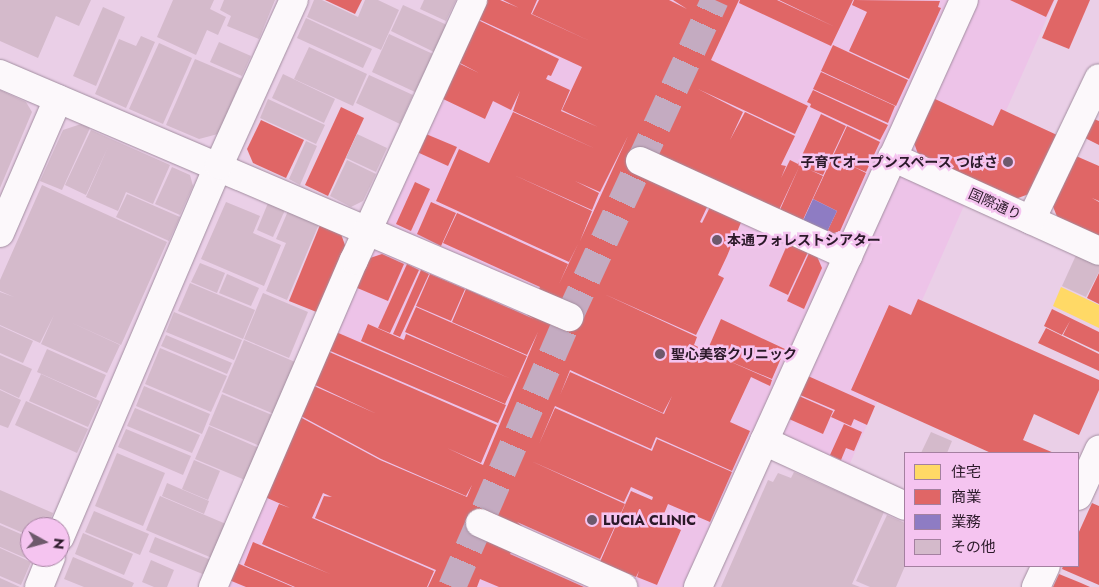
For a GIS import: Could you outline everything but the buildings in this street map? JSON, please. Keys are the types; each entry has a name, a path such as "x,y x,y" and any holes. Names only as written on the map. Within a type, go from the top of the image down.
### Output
{"street":[{"path":"69,517 219,165 294,0"},
{"path":"213,587 367,230 473,0"},
{"path":"698,587 964,0"},
{"path":"0,74 219,165 570,317"},
{"path":"1031,220 1099,78"},
{"path":"0,233 58,99"},
{"name":"国際通り","path":"892,157 1099,251"},
{"path":"640,161 848,256"},
{"path":"764,441 904,506"},
{"path":"1079,494 1099,450"},
{"path":"480,523 623,587"},
{"path":"39,587 47,567"}],"shaded area":[{"path":"482,0 1055,0 847,470 773,436 703,587 225,587"}],"tunnel":[{"path":"452,587 569,317 715,0"}],"place":[{"name":"子育てオープンスペース つばさ","path":"1008,162"},
{"name":"本通フォレストシアター","path":"717,240"},
{"name":"聖心美容クリニック","path":"660,354"},
{"name":"LUCIA CLINIC","path":"592,520"}]}
